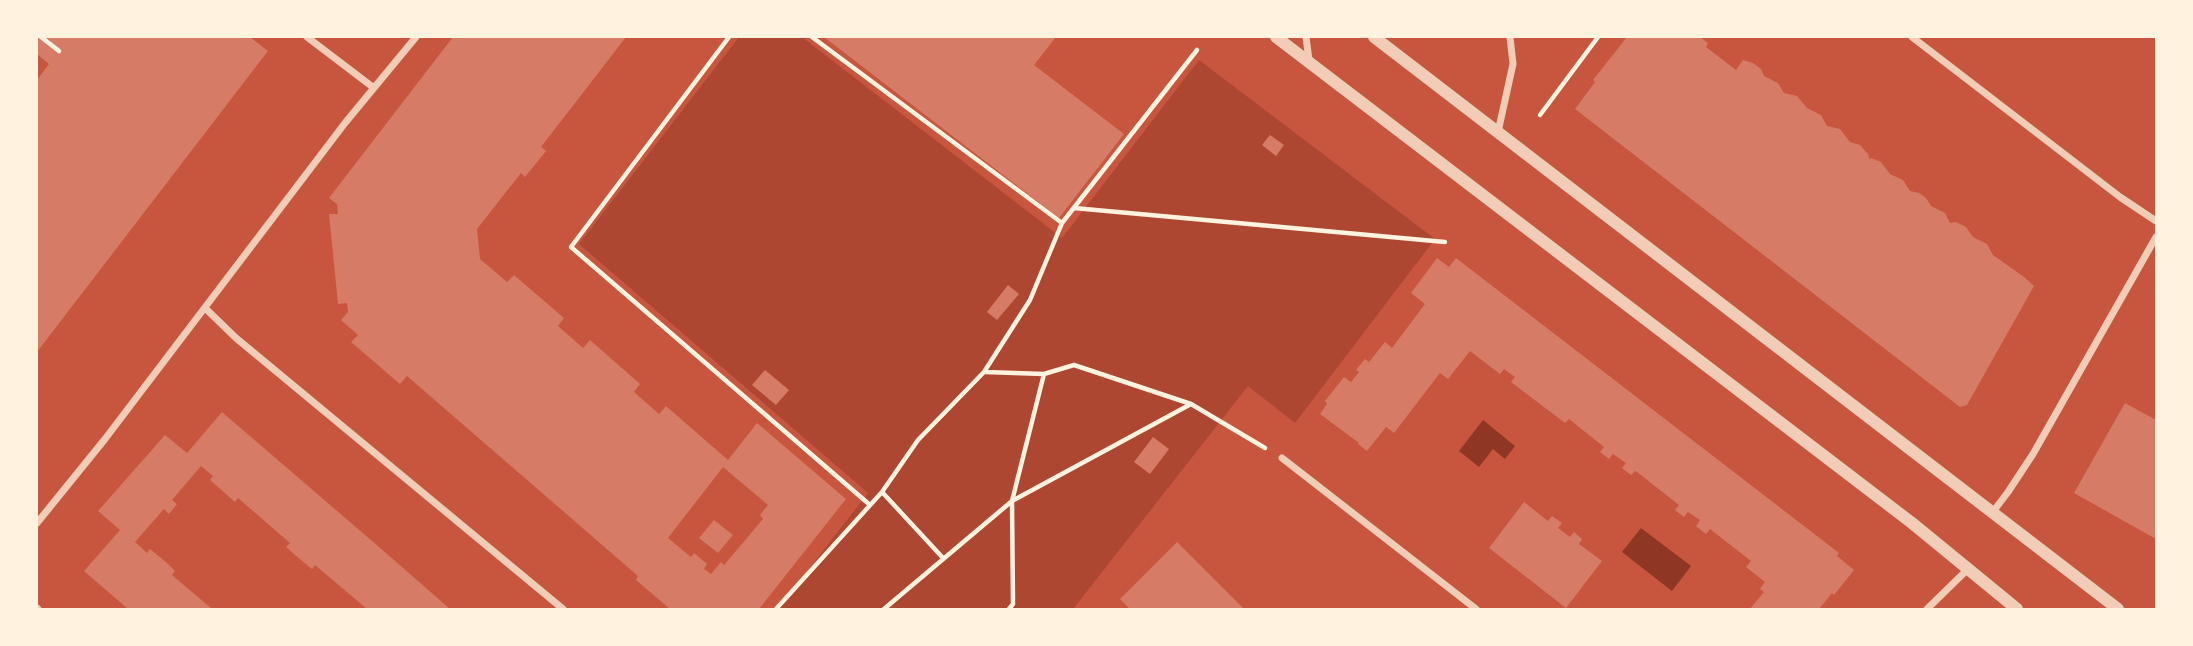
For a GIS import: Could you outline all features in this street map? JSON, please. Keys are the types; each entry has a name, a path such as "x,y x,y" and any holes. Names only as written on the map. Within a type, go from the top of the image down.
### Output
{"street":[{"path":"307,37 374,88"},
{"path":"37,523 105,439 345,123 416,37"},
{"path":"1276,37 1912,523 2017,609"},
{"path":"1306,37 1309,62"},
{"path":"1374,37 2118,609"},
{"path":"1498,132 1513,64 1510,37"},
{"path":"1912,37 2120,197 2156,221"},
{"path":"1992,513 2027,463 2156,237"},
{"path":"205,308 236,338 563,609"},
{"path":"1282,458 1476,609"},
{"path":"1927,609 1967,570"}],"path":[{"path":"41,37 59,51"},
{"path":"729,37 571,247 870,505"},
{"path":"812,37 1062,223"},
{"path":"1540,114 1598,37"},
{"path":"776,609 882,492 918,440 984,372 1030,300 1062,223 1197,50"},
{"path":"1073,208 1445,242"},
{"path":"984,372 1044,374 1074,365 1191,404 1282,458"},
{"path":"1009,609 1013,604 1012,500 1044,374"},
{"path":"884,609 1012,500 1191,404"},
{"path":"882,492 943,558"}],"shaded area":[{"path":"739,37 802,37 1062,238 1199,60 1435,239 1295,423 1248,386 1073,609 778,609 868,493 579,244"},
{"path":"1483,420 1515,446 1505,459 1493,449 1479,467 1459,451"},
{"path":"1641,528 1691,566 1672,591 1622,552"}],"building":[{"path":"37,37 250,37 268,51 37,352 37,80 49,64 37,54"},
{"path":"453,37 626,37 541,147 546,151 525,177 521,173 477,229 480,259 507,282 514,275 564,318 558,326 583,348 590,340 640,384 634,392 659,414 666,406 728,460 757,423 846,499 759,609 670,609 636,580 638,576 407,376 400,384 351,342 358,335 341,320 348,312 347,303 338,304 329,214 338,214 337,204 329,198","holes":["723,467 768,505 760,515 763,519 724,565 721,562 711,574 704,569 707,564 694,553 691,557 668,538"]},
{"path":"824,37 1056,37 1034,65 1124,134 1059,218"},
{"path":"1627,37 1700,37 1708,43 1706,47 1736,70 1743,60 1753,63 1761,69 1764,76 1778,83 1784,93 1797,96 1807,108 1821,115 1827,126 1840,129 1850,142 1860,145 1870,160 1871,158 1881,162 1890,174 1903,180 1910,191 1919,193 1931,206 1945,213 1950,223 1956,222 1966,227 1973,237 1987,244 1993,255 2034,286 1967,405 1960,407 1575,109 1595,82 1593,80"},
{"path":"1270,135 1284,145 1276,156 1262,145"},
{"path":"1437,258 1449,267 1456,258 1839,553 1837,556 1854,570 1819,609 1750,609 1764,592 1760,589 1765,582 1746,567 1751,561 1710,529 1706,534 1696,526 1700,520 1688,512 1684,517 1675,510 1679,505 1637,472 1631,475 1622,468 1626,463 1613,454 1609,459 1600,452 1604,447 1569,419 1565,423 1511,382 1515,377 1504,369 1500,374 1470,351 1448,379 1440,373 1394,433 1386,427 1367,451 1320,414 1327,404 1325,401 1344,377 1351,382 1365,359 1369,362 1385,342 1392,348 1425,304 1411,293"},
{"path":"1008,285 1019,294 997,320 987,312"},
{"path":"765,370 789,390 776,405 752,385"},
{"path":"2125,403 2156,420 2156,539 2074,493"},
{"path":"222,412 450,609 367,609 315,565 312,569 295,555 286,547 290,543 238,498 235,502 210,480 213,476 201,466 172,500 177,504 169,514 164,509 135,542 147,553 150,549 167,563 175,571 172,575 212,609 128,609 84,571 120,530 98,511 165,435 187,453"},
{"path":"1153,437 1169,449 1150,474 1134,462"},
{"path":"1524,502 1548,521 1552,516 1562,523 1558,528 1570,537 1574,532 1582,539 1579,544 1602,561 1566,608 1489,548"},
{"path":"714,520 733,535 718,553 699,538"},
{"path":"1177,542 1244,609 1130,609 1120,599"}]}
